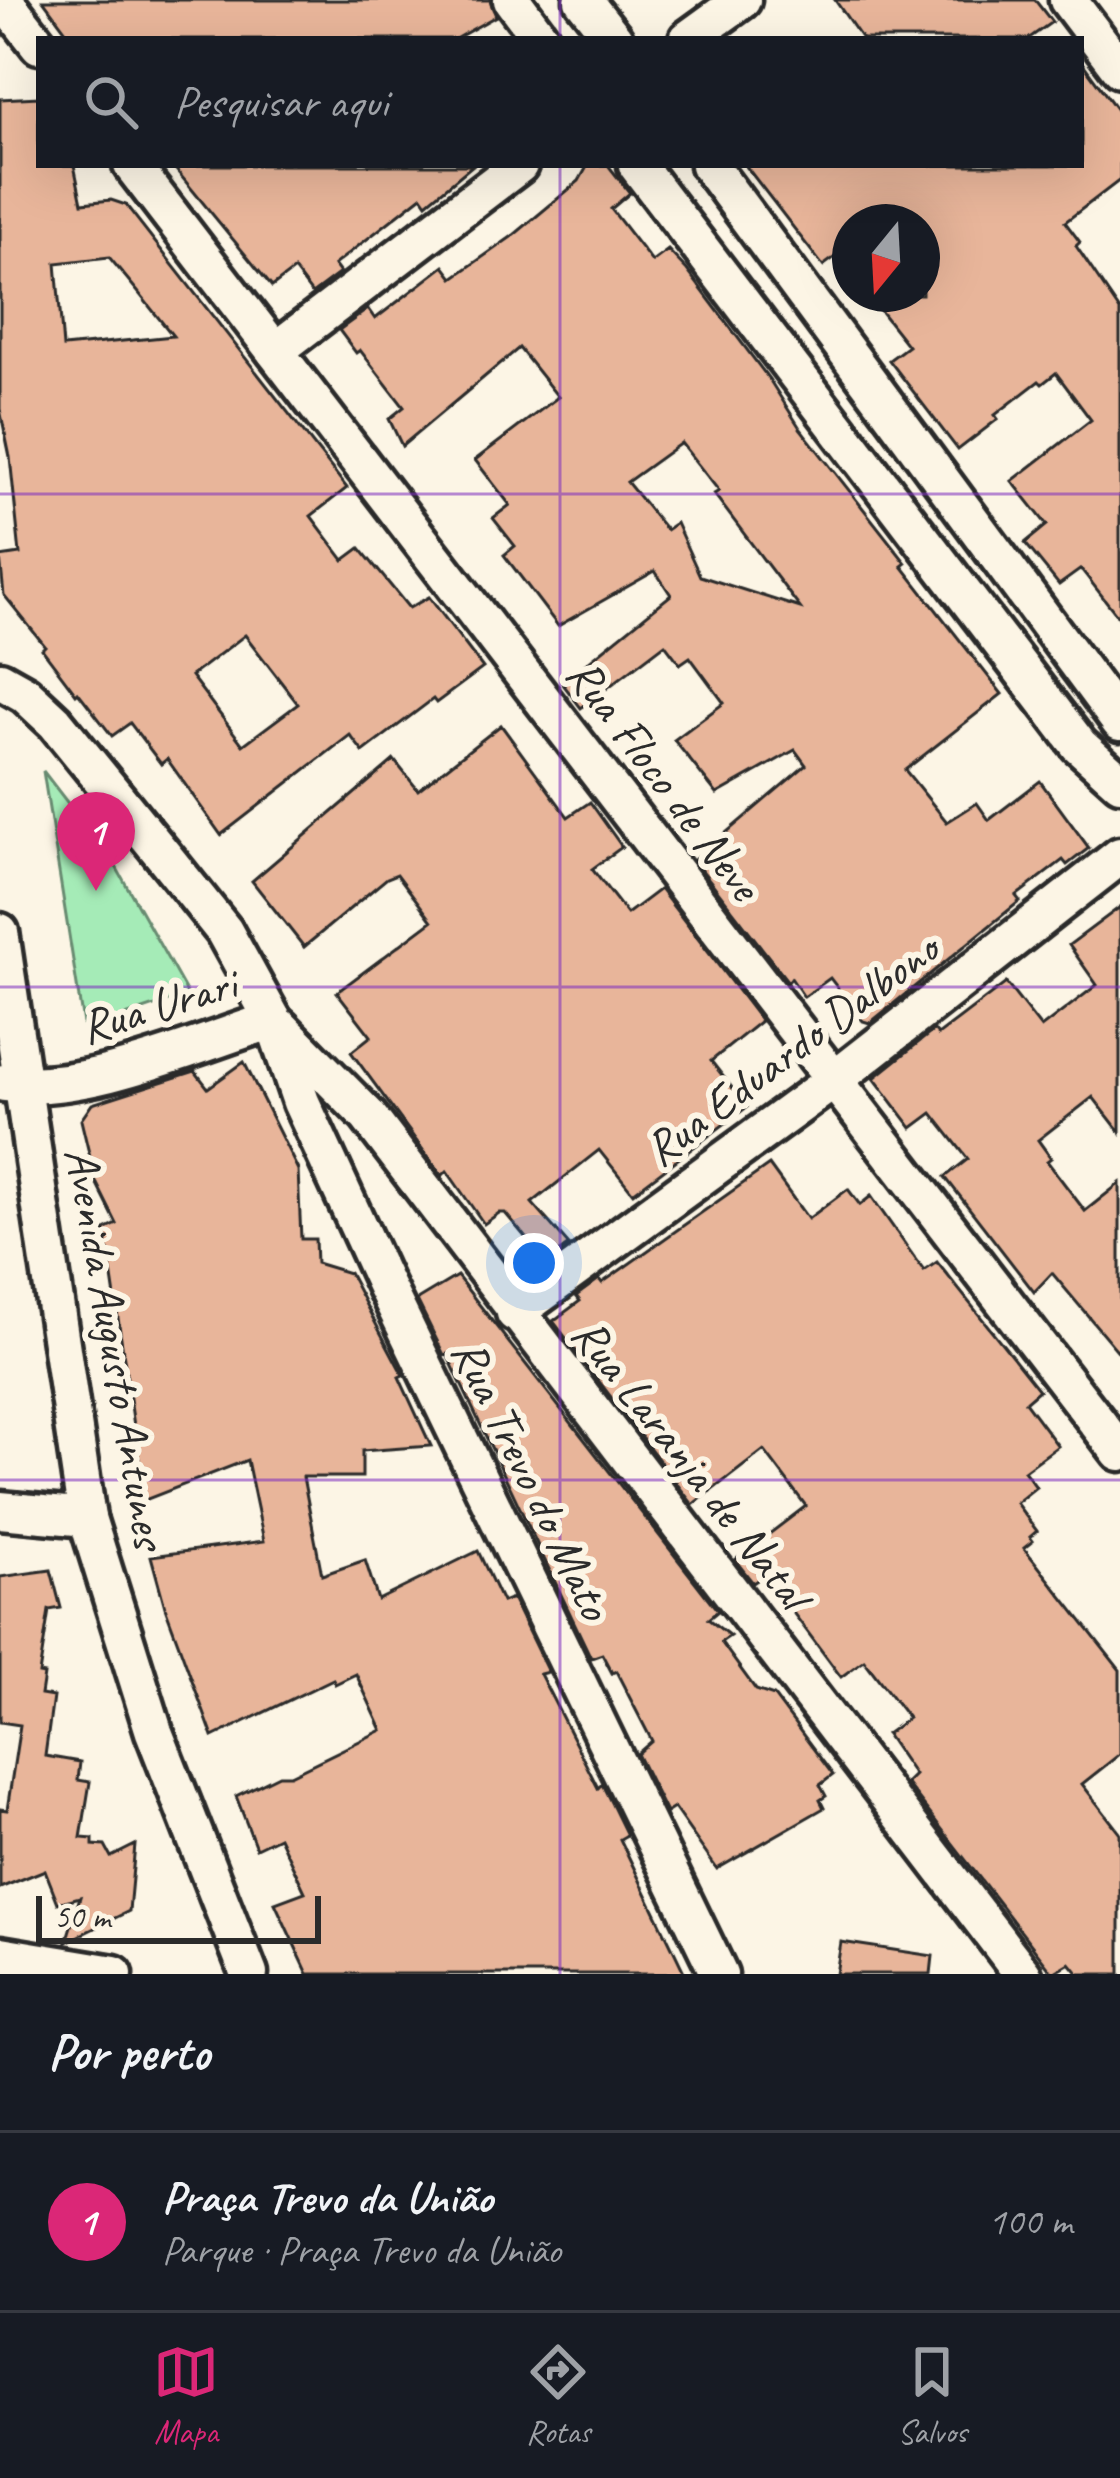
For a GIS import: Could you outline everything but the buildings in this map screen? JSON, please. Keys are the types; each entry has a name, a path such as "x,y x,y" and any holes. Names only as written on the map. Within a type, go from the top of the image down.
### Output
{"street":[{"path":"4,0 36,41"},
{"path":"512,0 540,36"},
{"path":"583,0 612,36"},
{"path":"692,36 742,0"},
{"path":"1068,0 1120,69"},
{"name":"Rua Floco de Neve","path":"134,168 1120,1452"},
{"path":"275,351 515,168"},
{"path":"640,168 1079,745 1120,782"},
{"path":"711,168 1120,722"},
{"path":"0,680 25,694 56,722 168,861 224,932 273,1020"},
{"name":"Rua Eduardo Dalbono","path":"515,1313 834,1080 1120,856"},
{"name":"Avenida Augusto Antunes","path":"0,932 12,1084 87,1519 154,1732 249,1974"},
{"name":"Rua Urari","path":"12,1084 78,1081 273,1020"},
{"name":"Rua Laranja de Natal","path":"273,1020 368,1116 1023,1974"},
{"name":"Rua Trevo do Mato","path":"273,1020 302,1102 386,1287 719,1974"},
{"path":"0,1510 87,1519"},
{"path":"0,1955 114,1974"}],"green space":[{"path":"43,771 114,863 188,995 84,1030"}],"place":[{"name":"Praça Trevo da União","path":"96,891"}]}
